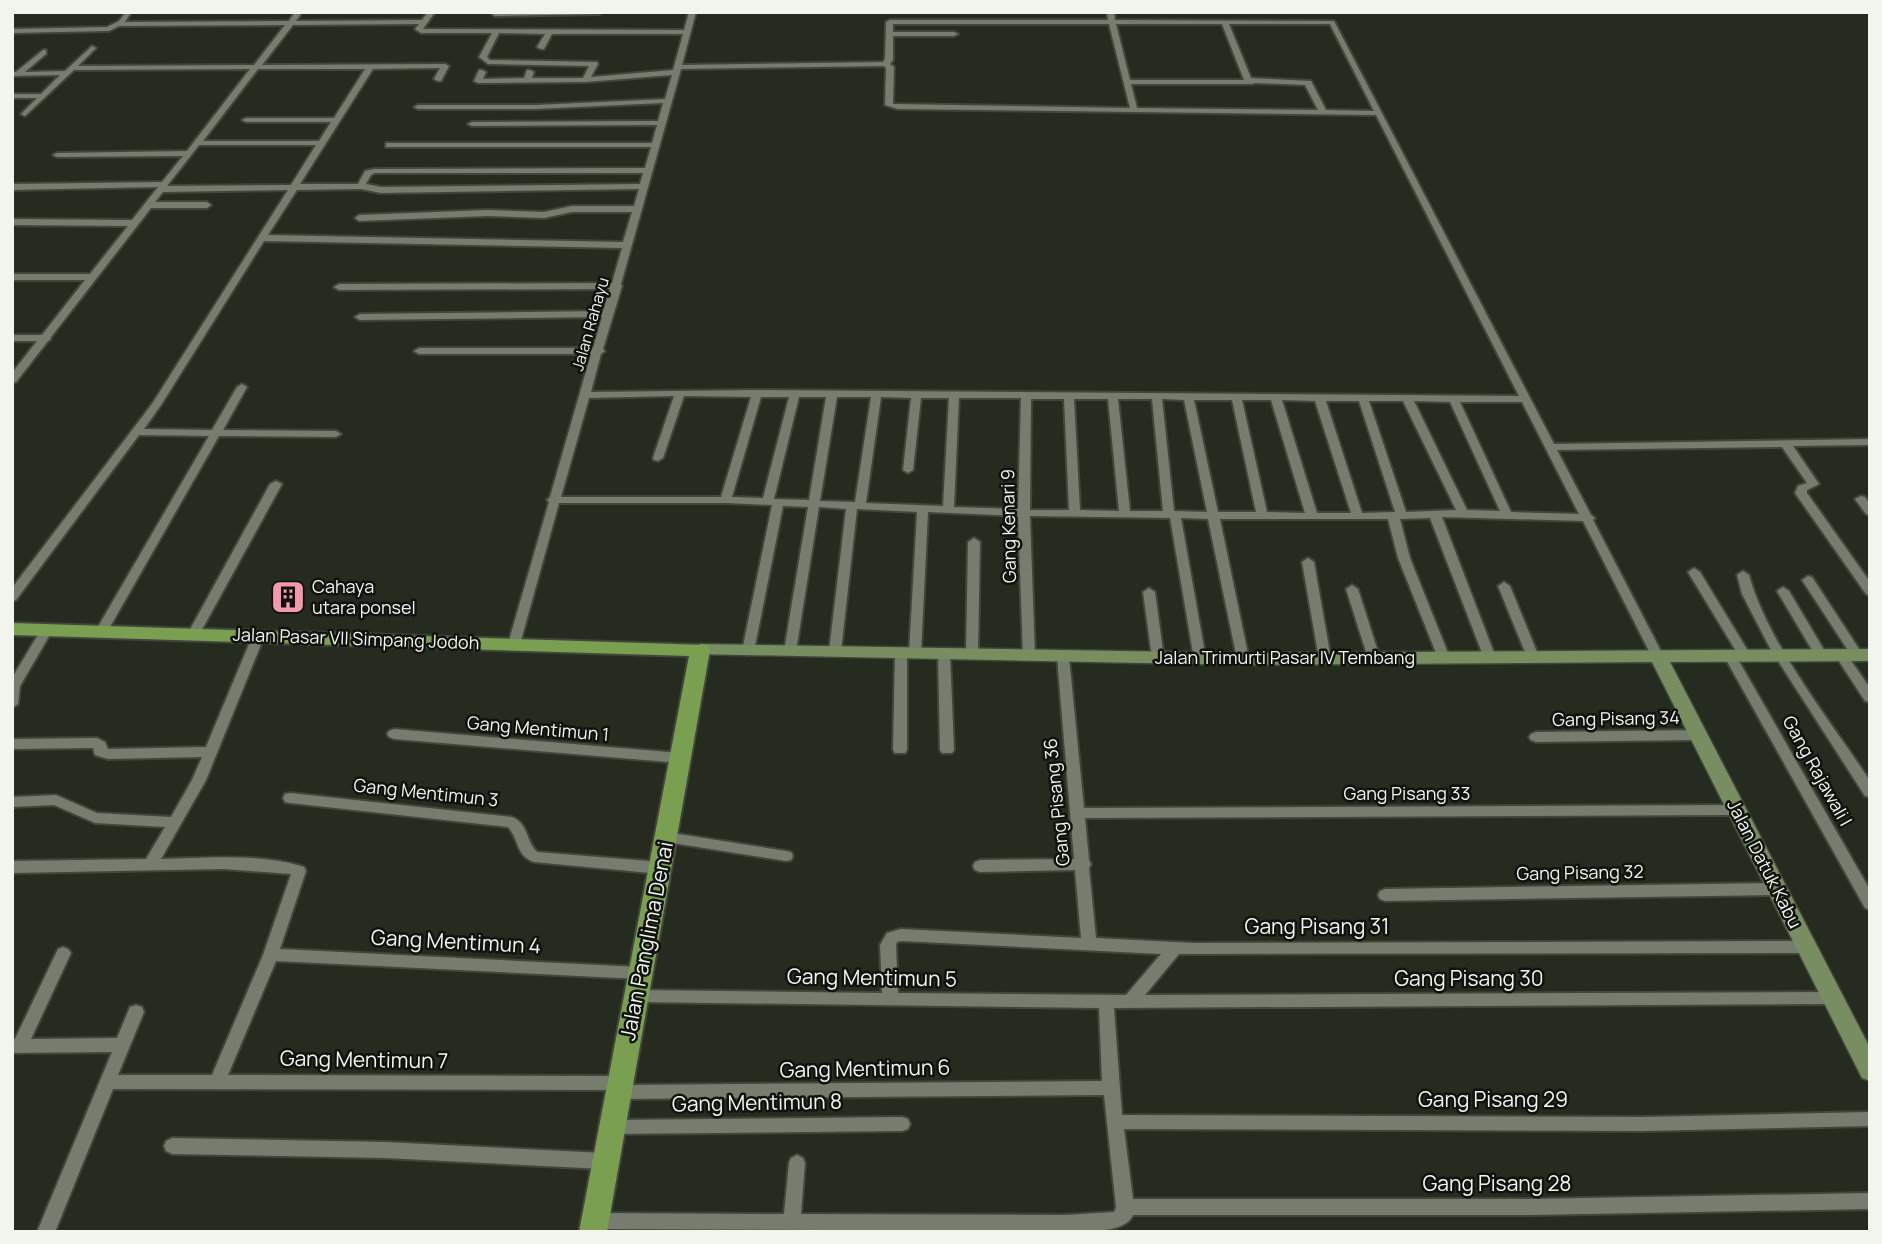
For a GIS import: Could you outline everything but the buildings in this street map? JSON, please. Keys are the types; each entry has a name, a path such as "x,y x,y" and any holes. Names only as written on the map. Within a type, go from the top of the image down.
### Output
{"main road":[{"name":"Jalan Pasar VII Simpang Jodoh","path":"12,629 700,650"},
{"name":"Jalan Panglima Denai","path":"594,1227 700,650"}],"street":[{"path":"12,380 299,12"},
{"path":"432,12 419,29 425,32 496,33 687,32"},
{"path":"495,14 599,12"},
{"name":"Jalan Rahayu","path":"514,644 553,500 600,351 666,102 693,12"},
{"path":"1110,12 1134,110"},
{"path":"12,31 109,29 127,14"},
{"path":"119,23 424,22"},
{"path":"885,64 889,60 890,22 1332,22 1589,518 1658,657"},
{"path":"1225,22 1246,77 1252,82"},
{"path":"541,47 550,31"},
{"path":"496,33 483,57 485,61 593,63 586,80"},
{"path":"890,34 954,34"},
{"path":"25,114 92,48"},
{"path":"16,73 43,52"},
{"path":"527,80 534,64"},
{"path":"482,72 478,80 586,80 676,69 885,64 890,67 891,106 1379,113"},
{"path":"16,73 445,66 438,79"},
{"path":"12,597 136,432 296,187 370,67"},
{"path":"1128,82 1308,83 1323,112"},
{"path":"12,96 43,96"},
{"path":"418,107 536,107 666,102"},
{"path":"246,120 336,120"},
{"path":"472,124 661,123"},
{"path":"196,143 322,143"},
{"path":"389,145 656,145"},
{"path":"57,155 188,153"},
{"path":"361,186 368,173 374,171 649,170"},
{"path":"12,187 361,186 380,190 644,186"},
{"path":"149,205 207,205"},
{"path":"359,218 488,213 544,215 572,209 638,209"},
{"path":"12,222 134,223"},
{"path":"262,238 628,245"},
{"path":"12,277 93,276"},
{"path":"338,287 617,286"},
{"path":"360,317 609,314"},
{"path":"12,338 47,338"},
{"path":"419,351 600,351"},
{"path":"101,632 242,387"},
{"path":"659,458 680,393"},
{"path":"585,395 757,393 1526,400"},
{"path":"726,500 757,393"},
{"path":"748,650 773,502 795,394"},
{"path":"790,651 832,394"},
{"path":"835,651 856,505 876,395"},
{"path":"908,470 916,395"},
{"path":"948,509 954,396"},
{"name":"Gang Kenari 9","path":"1026,397 1024,513 1029,656"},
{"path":"1069,397 1075,514"},
{"path":"1114,397 1125,514"},
{"path":"1157,397 1172,514 1200,659"},
{"path":"1189,399 1243,659"},
{"path":"1237,399 1262,515"},
{"path":"1276,399 1312,516"},
{"path":"1320,399 1358,517"},
{"path":"1364,400 1397,514 1404,558 1444,658"},
{"path":"1408,400 1464,516"},
{"path":"1454,400 1507,515"},
{"path":"136,432 337,434"},
{"path":"1552,447 1870,442"},
{"path":"1785,443 1813,485 1802,488 1801,493 1870,591"},
{"path":"193,635 276,484"},
{"path":"1861,499 1870,512"},
{"path":"553,500 726,500 1075,514 1358,517 1397,514 1507,515 1530,519 1589,518"},
{"path":"900,750 923,509"},
{"path":"1435,515 1490,658"},
{"path":"972,654 974,542"},
{"path":"1308,562 1325,659"},
{"name":"Gang Rajawali I","path":"1694,572 1870,904"},
{"path":"1744,575 1752,601 1783,656 1870,792"},
{"path":"1808,580 1856,655 1870,698"},
{"path":"1504,586 1534,657"},
{"path":"1352,589 1374,659"},
{"path":"1783,591 1821,655"},
{"path":"1149,592 1158,658"},
{"path":"12,704 16,681 46,631"},
{"path":"151,863 191,795 258,637"},
{"name":"Jalan Trimurti Pasar IV Tembang","path":"700,650 1200,659 1856,655"},
{"path":"944,654 947,750"},
{"name":"Gang Pisang 36","path":"1063,657 1084,864 1089,944"},
{"name":"Jalan Datuk Kabu","path":"1658,657 1870,1072"},
{"name":"Gang Mentimun 1","path":"394,734 680,758"},
{"name":"Gang Pisang 34","path":"1536,737 1697,735"},
{"path":"12,744 97,744 100,745 100,752 108,754 211,752"},
{"name":"Gang Mentimun 3","path":"290,798 512,822 519,827 526,851 534,857 661,868"},
{"path":"12,802 56,800 96,818 175,822"},
{"name":"Gang Pisang 33","path":"1079,813 1735,810"},
{"path":"666,837 786,856"},
{"path":"12,867 224,863 297,870 299,878 271,955 218,1080"},
{"path":"980,866 1084,864"},
{"name":"Gang Pisang 32","path":"1385,895 1776,889"},
{"name":"Gang Pisang 31","path":"890,999 888,945 896,936 923,934 1175,948 1806,947"},
{"path":"1130,1002 1175,948"},
{"path":"63,953 16,1046 122,1045"},
{"name":"Gang Mentimun 4","path":"271,955 640,972"},
{"name":"Gang Mentimun 5","path":"638,996 1106,1002"},
{"name":"Gang Pisang 30","path":"1106,1002 1832,998"},
{"path":"594,1227 793,1221 1066,1223 1118,1220 1124,1215 1125,1207 1111,1088 1106,1002"},
{"path":"47,1232 136,1012"},
{"name":"Gang Mentimun 7","path":"108,1082 218,1080 619,1088"},
{"name":"Gang Mentimun 6","path":"619,1088 1111,1088"},
{"name":"Gang Pisang 29","path":"1115,1122 1643,1124 1870,1119"},
{"name":"Gang Mentimun 8","path":"611,1127 902,1124"},
{"path":"172,1146 384,1150 604,1161"},
{"path":"793,1221 797,1163"},
{"name":"Gang Pisang 28","path":"1125,1207 1531,1207 1870,1201"}],"place":[{"name":"Cahaya utara ponsel","path":"288,597"}]}
